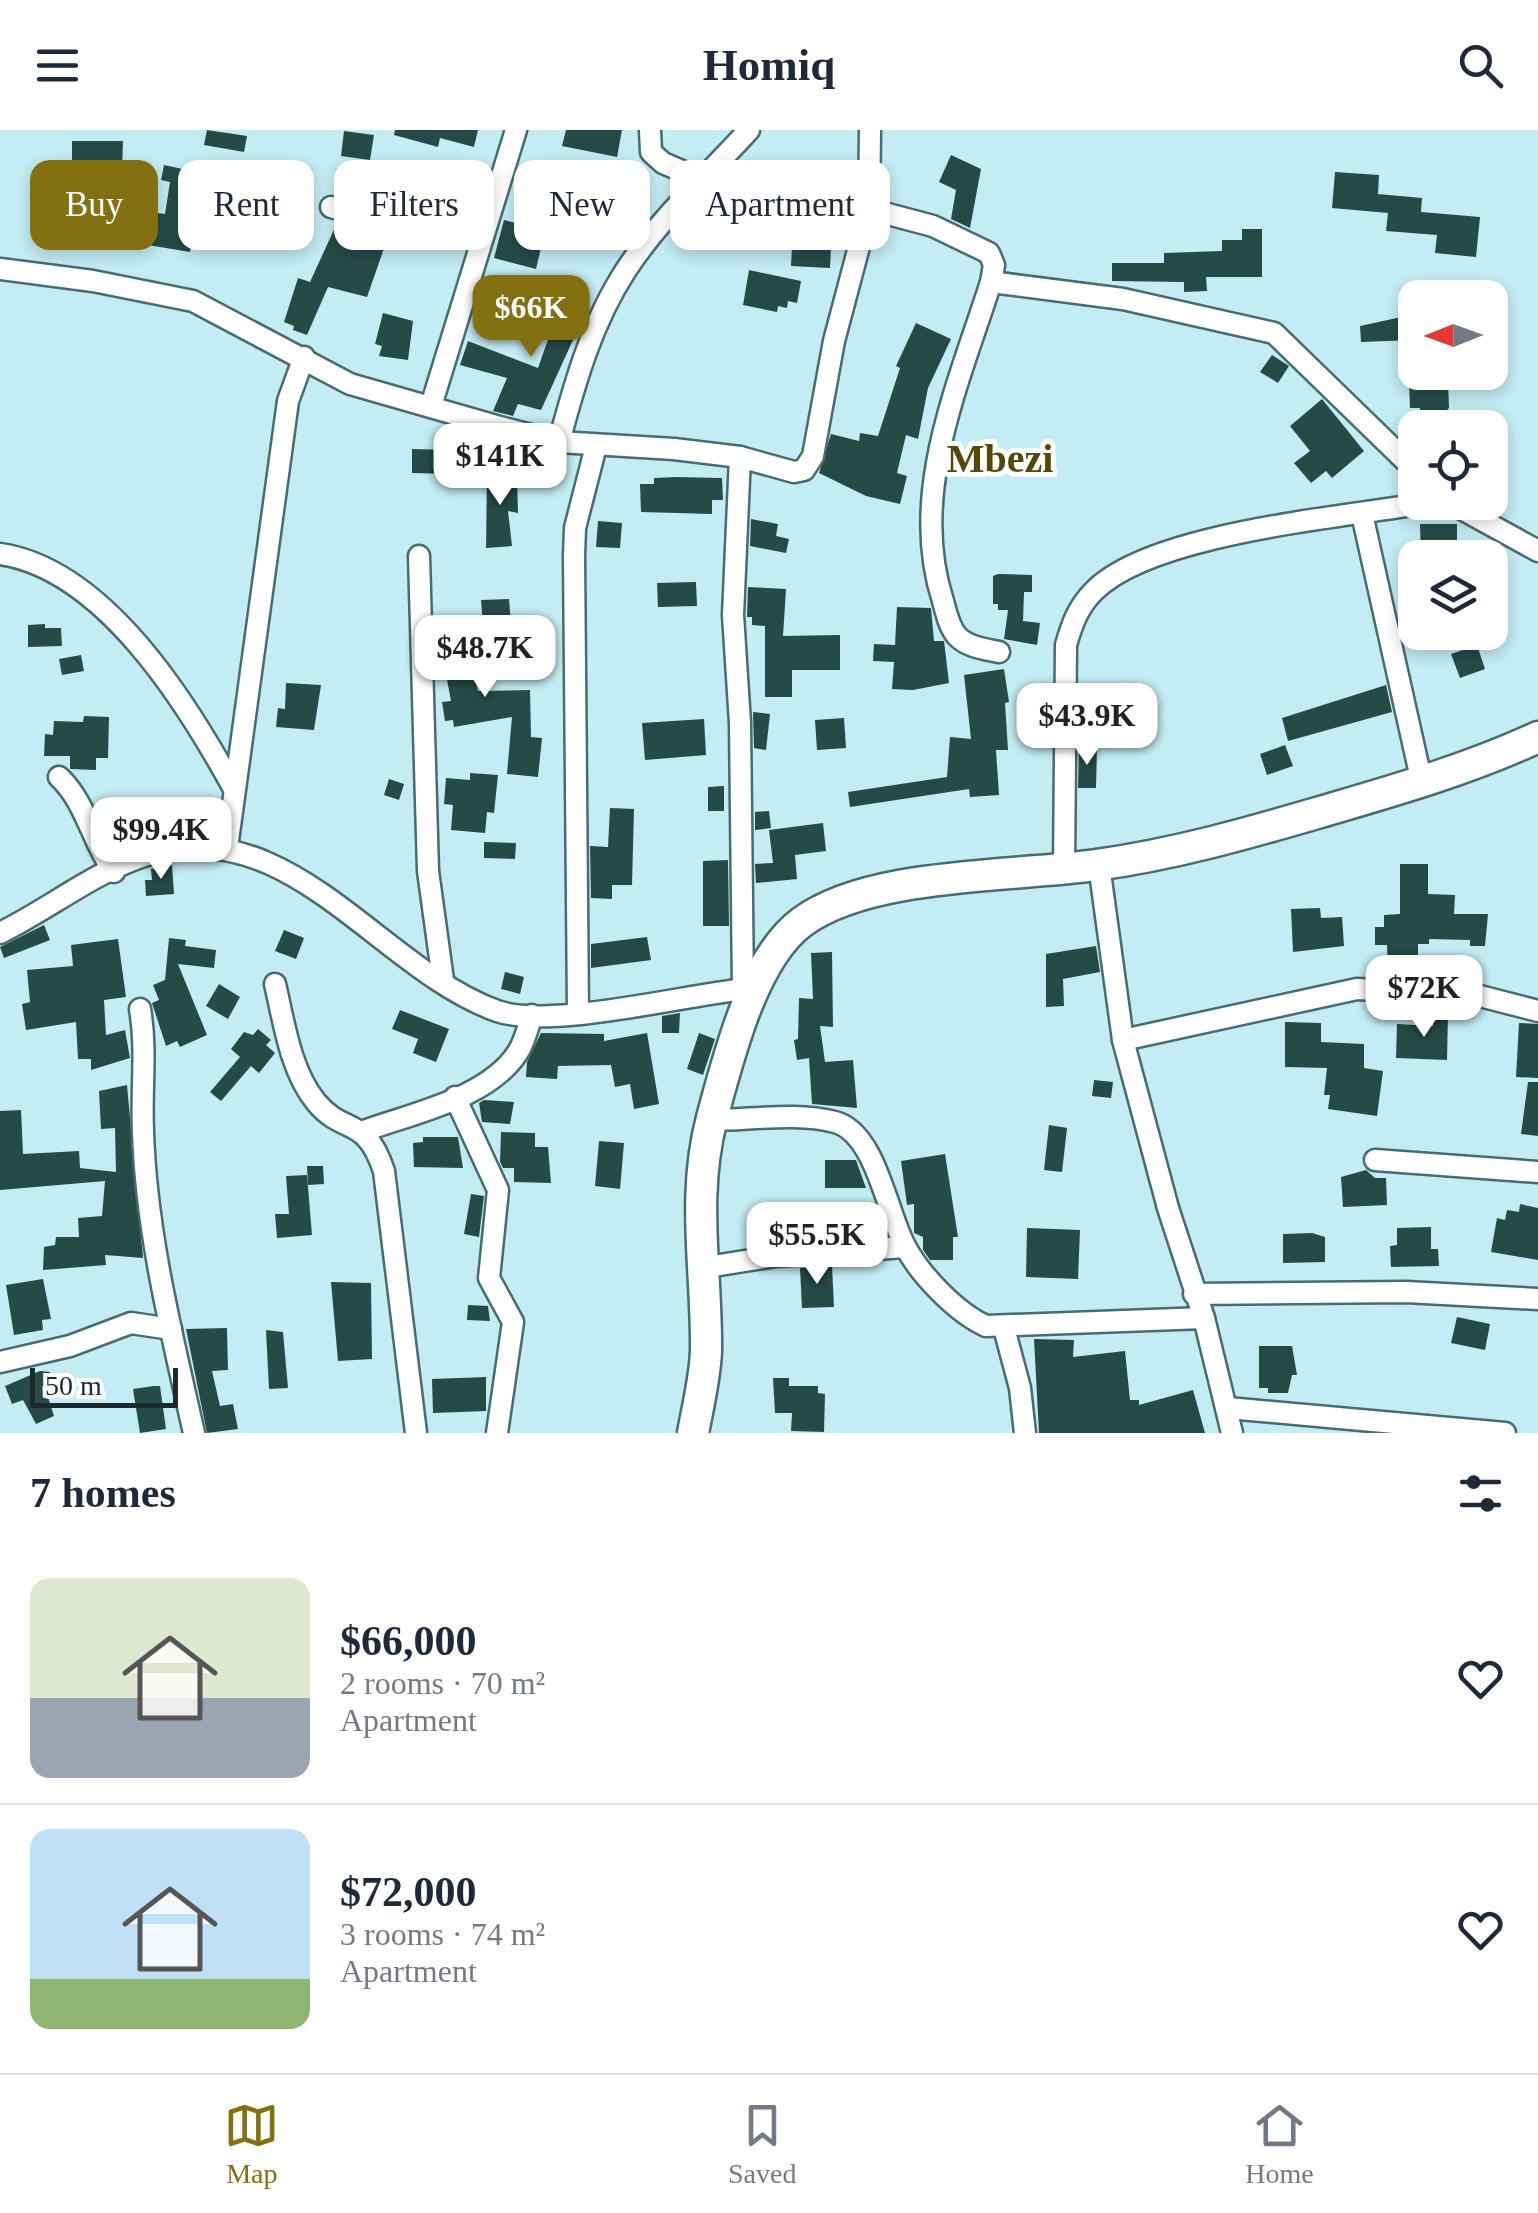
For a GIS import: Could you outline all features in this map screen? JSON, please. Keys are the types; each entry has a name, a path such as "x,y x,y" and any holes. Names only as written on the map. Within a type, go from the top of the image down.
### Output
{"street":[{"path":"494,200 516,130"},
{"path":"650,130 651,152 670,166"},
{"path":"721,160 749,130"},
{"path":"870,130 870,160"},
{"path":"890,215 933,226 989,253 994,265 942,434 929,522 932,569 951,627 970,645 999,652"},
{"path":"559,442 577,374 600,315 627,269 670,219"},
{"path":"431,406 478,250"},
{"path":"0,269 93,281 193,301 350,384 559,442 740,457 794,472 804,470 813,456 834,342 858,250"},
{"path":"991,282 1123,299 1260,327 1283,340 1398,453"},
{"path":"227,848 288,401 304,357"},
{"path":"578,1012 574,556 575,528 596,446"},
{"path":"740,457 733,614 749,989"},
{"path":"1064,869 1066,645 1075,615 1095,589 1178,549 1238,532 1398,508"},
{"path":"1362,514 1422,783"},
{"path":"1482,520 1538,551"},
{"path":"0,554 23,557 70,578 103,609 200,727 234,789"},
{"path":"419,556 428,871 443,980"},
{"path":"693,1433 706,1348 700,1268 702,1183 712,1120 749,989 779,943 820,910 881,889 1099,865 1235,836 1422,783 1538,737"},
{"path":"59,777 77,798 96,848 114,872"},
{"path":"0,932 162,851 227,848 246,853 314,890 443,980 497,1010 532,1014 578,1012 749,989"},
{"path":"1099,865 1123,1040 1204,1318 1232,1433"},
{"path":"275,984 297,1068 309,1092 330,1115 364,1131 376,1146 384,1171 416,1433"},
{"path":"1123,1040 1357,990 1476,995 1538,1010"},
{"path":"140,1009 145,1038 143,1132 171,1329 194,1433"},
{"path":"364,1131 455,1097 504,1070 520,1050 532,1014"},
{"path":"455,1097 498,1190 489,1278 513,1322 497,1433"},
{"path":"712,1120 837,1122 855,1134 871,1159 905,1247 971,1320 1004,1328 1204,1318"},
{"path":"1374,1160 1538,1172"},
{"path":"700,1268 746,1264 776,1256 905,1247"},
{"path":"1194,1294 1406,1292 1538,1299"},
{"path":"0,1362 70,1346 130,1324 171,1329"},
{"path":"1004,1328 1020,1388 1025,1433"},
{"path":"1228,1408 1505,1433"}],"building":[{"path":"207,130 247,136 244,152 204,145"},
{"path":"395,130 478,130 474,147 440,138 438,147 394,135"},
{"path":"566,130 622,130 617,157 562,146"},
{"path":"344,131 374,135 370,160 341,156"},
{"path":"72,141 123,141 122,160 72,160"},
{"path":"951,155 981,169 970,228 951,219 956,190 939,182"},
{"path":"164,165 178,168 178,250 158,247 158,213 165,214 170,182 161,180"},
{"path":"1335,172 1379,175 1378,194 1422,198 1421,212 1480,217 1476,257 1435,253 1437,235 1386,231 1388,213 1332,208"},
{"path":"504,220 514,223 514,250 540,250 536,269 494,258"},
{"path":"1242,229 1262,229 1262,277 1206,277 1207,291 1184,292 1184,282 1112,281 1112,263 1164,263 1164,253 1222,251 1222,240 1242,240"},
{"path":"334,230 334,250 383,250 367,297 328,287 307,335 284,322 298,278 310,282"},
{"path":"792,250 831,250 830,268 791,266"},
{"path":"749,270 801,281 797,303 788,301 787,308 778,306 777,312 743,305"},
{"path":"561,294 589,305 541,410 518,404 513,416 493,411 507,378 460,365 468,341 538,368 551,331 536,325 542,311 552,315"},
{"path":"383,313 413,321 408,360 379,356 382,346 375,344"},
{"path":"1398,318 1398,341 1361,342 1360,326"},
{"path":"916,323 951,339 928,388 918,439 906,435 897,473 907,476 900,504 866,496 819,473 831,434 859,441 860,433 878,436 900,368 896,366"},
{"path":"1272,355 1289,366 1278,383 1260,372"},
{"path":"1409,390 1448,390 1447,410 1410,408"},
{"path":"1322,399 1364,451 1332,478 1326,471 1311,483 1294,463 1310,451 1290,426"},
{"path":"412,449 454,450 454,474 412,473"},
{"path":"487,472 517,475 518,513 508,511 512,546 486,548"},
{"path":"654,478 722,478 723,500 712,500 712,514 641,512 640,484 654,484"},
{"path":"751,519 778,524 776,536 789,539 786,553 750,546"},
{"path":"598,521 622,523 620,548 596,547"},
{"path":"1420,524 1457,524 1457,540 1420,540"},
{"path":"1032,575 1032,592 1024,592 1023,621 1040,623 1037,645 1004,639 1008,610 998,610 998,604 993,604 993,576"},
{"path":"696,582 697,606 658,607 657,583"},
{"path":"748,587 786,589 783,636 840,635 840,670 792,670 792,697 765,697 765,626 752,625 752,617 747,617"},
{"path":"509,599 511,624 483,625 481,600"},
{"path":"897,607 931,608 934,641 944,641 949,683 913,690 892,689 894,662 873,661 874,644 895,645"},
{"path":"459,616 478,691 530,690 531,737 542,738 538,777 507,774 512,717 454,727 453,720 445,721 442,702 451,701 441,648 435,649 435,619"},
{"path":"45,624 45,628 61,628 62,646 28,647 28,625"},
{"path":"1479,650 1485,669 1460,678 1451,654"},
{"path":"81,655 84,671 62,675 59,659"},
{"path":"1004,669 1009,702 1005,703 1008,750 996,750 999,795 970,797 969,789 850,807 848,792 947,777 950,737 971,739 964,675"},
{"path":"286,683 321,685 314,730 276,727 278,708 285,709"},
{"path":"1386,685 1392,712 1288,741 1282,718"},
{"path":"753,712 770,714 766,750 754,748"},
{"path":"84,716 109,717 108,758 96,758 96,770 70,769 70,756 44,756 45,734 53,735 54,721 83,722"},
{"path":"844,718 846,748 817,750 815,720"},
{"path":"704,719 706,755 645,760 642,723"},
{"path":"1285,745 1293,766 1267,775 1260,754"},
{"path":"1079,747 1097,748 1096,788 1078,788"},
{"path":"470,773 498,775 494,813 487,812 485,833 451,830 453,805 444,804 446,778 470,780"},
{"path":"389,779 404,784 399,800 384,795"},
{"path":"724,786 724,811 708,811 708,787"},
{"path":"610,808 634,809 632,885 612,885 612,899 591,898 590,846 608,847"},
{"path":"769,811 771,828 755,830 755,812"},
{"path":"823,823 826,851 795,855 797,879 756,883 755,864 773,863 769,830"},
{"path":"484,842 516,843 515,859 484,858"},
{"path":"728,860 729,926 703,926 703,861"},
{"path":"1400,864 1428,864 1428,894 1455,895 1454,914 1488,914 1485,946 1470,946 1470,940 1429,939 1429,944 1418,944 1418,977 1388,977 1387,945 1375,945 1375,927 1384,927 1384,915 1400,914"},
{"path":"172,865 174,894 146,896 145,880 152,880 151,869"},
{"path":"1320,908 1321,918 1342,917 1344,946 1293,952 1291,909"},
{"path":"44,925 50,940 4,958 0,947"},
{"path":"284,930 304,938 296,959 275,951"},
{"path":"647,937 651,960 591,968 591,944"},
{"path":"169,938 186,940 185,946 216,950 214,968 178,964 207,1035 180,1047 177,1041 166,1046 152,1003 159,1000 153,985 165,980"},
{"path":"118,939 126,997 104,1000 106,1035 125,1030 130,1058 91,1070 91,1059 78,1059 76,1022 26,1030 22,1004 30,1002 27,970 73,966 71,945"},
{"path":"1096,946 1100,972 1063,979 1064,1006 1046,1007 1046,954"},
{"path":"832,952 833,1027 820,1026 825,1062 853,1060 857,1108 812,1104 809,1058 797,1060 794,1040 798,1039 799,998 813,999 811,953"},
{"path":"505,972 524,977 520,994 501,989"},
{"path":"219,984 240,997 228,1019 206,1006"},
{"path":"400,1010 449,1029 436,1062 413,1053 418,1039 392,1029"},
{"path":"680,1013 679,1033 662,1033 662,1016"},
{"path":"1433,1014 1448,1014 1447,1060 1396,1058 1397,1024 1433,1026"},
{"path":"1285,1022 1321,1023 1321,1042 1364,1044 1364,1068 1383,1071 1377,1116 1328,1109 1330,1095 1324,1095 1327,1068 1285,1067"},
{"path":"1519,1023 1538,1024 1538,1078 1516,1077"},
{"path":"258,1029 271,1040 266,1045 275,1053 259,1073 251,1066 221,1101 210,1092 240,1057 231,1049 244,1032 253,1035"},
{"path":"541,1033 604,1034 604,1041 647,1033 659,1104 634,1109 630,1084 615,1087 611,1065 558,1066 557,1079 526,1077 527,1062"},
{"path":"699,1033 715,1039 703,1075 687,1069"},
{"path":"1094,1080 1113,1082 1111,1098 1092,1096"},
{"path":"1528,1082 1538,1082 1538,1136 1521,1134"},
{"path":"127,1085 143,1258 105,1255 106,1265 43,1270 44,1247 55,1245 56,1237 79,1237 78,1218 102,1216 105,1181 0,1190 0,1111 21,1110 23,1154 79,1151 80,1168 116,1172 115,1128 101,1129 99,1091"},
{"path":"514,1102 510,1124 482,1122 479,1103"},
{"path":"1049,1125 1067,1128 1062,1172 1044,1170"},
{"path":"501,1132 535,1133 535,1147 548,1147 551,1183 514,1182 514,1168 503,1168 500,1162"},
{"path":"423,1137 458,1137 463,1168 414,1167 413,1143 423,1142"},
{"path":"599,1141 624,1143 620,1189 595,1186"},
{"path":"945,1154 958,1237 953,1237 953,1260 930,1260 923,1250 923,1237 914,1233 914,1204 907,1205 901,1161"},
{"path":"825,1160 856,1160 866,1188 825,1188"},
{"path":"307,1166 323,1166 324,1184 308,1185"},
{"path":"1366,1170 1375,1178 1386,1178 1387,1205 1343,1207 1341,1177"},
{"path":"307,1175 312,1235 277,1238 275,1214 289,1214 286,1176"},
{"path":"471,1194 484,1196 479,1237 464,1234"},
{"path":"1520,1204 1538,1208 1538,1260 1491,1252 1497,1218 1505,1220 1507,1210 1519,1212"},
{"path":"1431,1227 1431,1249 1438,1249 1439,1266 1391,1267 1390,1246 1397,1245 1397,1228"},
{"path":"1027,1228 1080,1230 1078,1279 1026,1277"},
{"path":"1312,1233 1325,1237 1325,1262 1283,1263 1283,1234"},
{"path":"832,1266 834,1307 802,1308 800,1268"},
{"path":"43,1279 51,1319 42,1320 43,1330 14,1335 6,1285"},
{"path":"331,1282 371,1283 372,1359 338,1361"},
{"path":"468,1305 488,1306 490,1321 467,1320"},
{"path":"1457,1317 1490,1324 1485,1350 1451,1343"},
{"path":"227,1328 228,1370 212,1371 220,1406 233,1404 238,1429 207,1433 186,1329"},
{"path":"266,1330 283,1332 288,1388 269,1389"},
{"path":"1034,1339 1074,1340 1073,1357 1125,1351 1130,1400 1139,1400 1139,1405 1193,1390 1205,1433 1039,1433"},
{"path":"1259,1346 1292,1346 1297,1375 1292,1375 1288,1393 1268,1393 1268,1388 1259,1388"},
{"path":"40,1371 50,1372 58,1393 48,1397 54,1416 36,1424 23,1400 12,1404 5,1386"},
{"path":"486,1377 486,1411 433,1413 432,1379"},
{"path":"773,1378 789,1378 789,1386 818,1386 818,1393 825,1394 824,1432 791,1431 792,1413 775,1413"},
{"path":"160,1386 166,1429 140,1433 133,1389"}],"district":[{"name":"Mbezi","path":"1000,458"}]}
